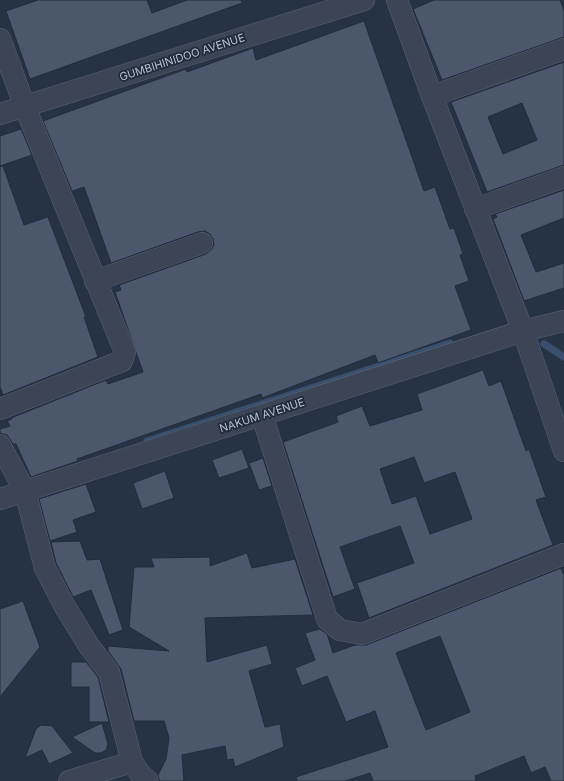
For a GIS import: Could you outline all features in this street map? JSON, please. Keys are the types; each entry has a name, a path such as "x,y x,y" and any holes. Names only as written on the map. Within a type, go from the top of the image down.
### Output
{"street":[{"name":"GUMBIHINIDOO AVENUE","path":"0,114 364,0"},
{"path":"397,0 475,209 523,331 564,451"},
{"path":"0,39 24,107 124,352 122,362 0,409"},
{"path":"432,96 564,49"},
{"path":"475,209 564,177"},
{"path":"95,281 202,243"},
{"name":"NAKUM AVENUE","path":"0,498 523,331 564,321"},
{"path":"262,415 327,619 340,630 362,634 564,554"},
{"path":"0,445 25,490 45,568 64,605 89,646 108,672 132,762 141,775 148,781"},
{"path":"69,781 132,762"}],"building":[{"path":"38,0 147,0 152,13 187,0 241,0 242,3 30,79 6,11"},
{"path":"434,0 560,0 564,11 564,37 442,80 413,9"},
{"path":"364,21 424,191 435,187 450,229 454,228 463,254 460,255 469,281 455,286 471,330 378,363 375,355 262,398 261,394 77,459 78,461 31,477 16,444 13,444 7,435 0,433 0,429 10,426 7,421 12,419 11,418 106,380 108,384 143,372 115,292 121,290 119,285 206,254 214,245 210,234 205,231 198,232 111,263 84,187 72,191 43,121 186,69 187,72 253,48 256,60"},
{"path":"564,62 564,165 487,192 451,102","holes":["522,103 537,140 503,154 488,117"]},
{"path":"21,129 32,155 0,166 0,136"},
{"path":"3,166 24,225 48,217 86,317 84,317 98,357 3,395 0,387 0,167"},
{"path":"564,190 564,218 521,235 536,272 564,263 564,288 524,301 493,219 497,217 495,214"},
{"path":"483,370 489,386 501,381 526,451 529,449 546,497 536,500 553,545 369,618 357,583 414,563 400,526 340,547 355,589 333,597 283,442 338,422 336,416 362,406 370,426 422,410 417,394","holes":["414,457 424,483 455,472 472,519 430,534 416,496 392,504 380,469"]},
{"path":"242,449 249,468 219,478 212,460"},
{"path":"263,458 272,486 259,490 249,463"},
{"path":"165,471 174,498 142,509 133,483"},
{"path":"86,484 96,512 73,520 77,532 50,541 39,499"},
{"path":"80,541 87,560 100,559 123,630 109,635 91,590 73,597 56,563 51,542"},
{"path":"247,553 252,568 295,559 313,615 205,618 207,662 267,645 272,664 249,671 265,727 280,724 284,747 235,767 233,759 227,760 225,746 182,755 184,781 160,781 158,775 166,759 169,738 164,721 134,721 121,669 108,651 108,646 169,651 129,627 134,567 154,567 151,558 210,557 210,566"},
{"path":"561,568 564,575 564,781 551,781 545,767 531,773 524,756 475,776 476,781 373,781 370,773 345,781 297,781 296,777 388,747 375,711 346,722 327,676 302,686 295,668 315,660 305,633 320,629 327,634 333,653 355,645 366,645","holes":["440,636 470,712 426,730 396,653"]},
{"path":"23,601 40,647 0,697 0,609"},
{"path":"71,662 86,662 98,677 109,722 89,722 89,687 71,687"},
{"path":"102,723 108,744 106,750 101,753 95,753 72,737"},
{"path":"41,725 52,726 73,753 49,764 42,750 25,758 36,729"}],"waterway":[{"path":"147,441 450,343"},
{"path":"544,344 564,357"}]}
